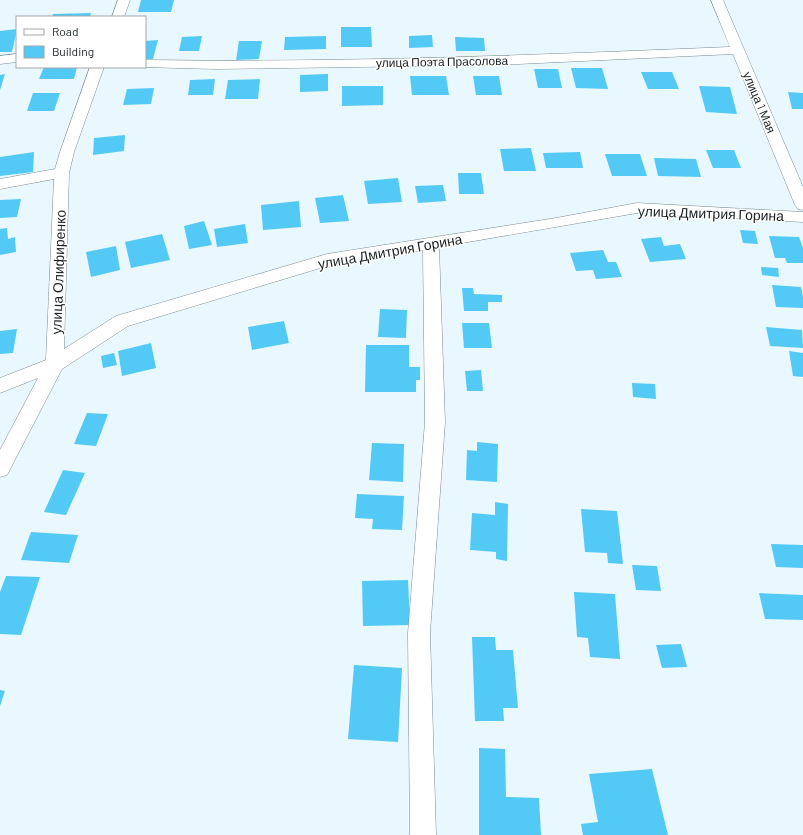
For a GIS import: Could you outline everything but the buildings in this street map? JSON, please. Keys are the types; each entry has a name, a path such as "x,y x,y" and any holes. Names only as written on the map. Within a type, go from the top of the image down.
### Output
{"street":[{"path":"118,16 124,0"},
{"name":"улица 1 Мая","path":"717,0 803,205"},
{"name":"улица Поэта Прасолова","path":"146,64 216,65 497,61 738,50"},
{"path":"0,60 16,58"},
{"name":"улица Олифиренко","path":"0,469 54,364 62,173 67,152 97,68"},
{"path":"0,184 62,173"},
{"name":"улица Дмитрия Горина","path":"0,386 54,364 122,321 327,260 637,208 803,217"},
{"path":"423,835 419,633 434,422 431,243"}]}
